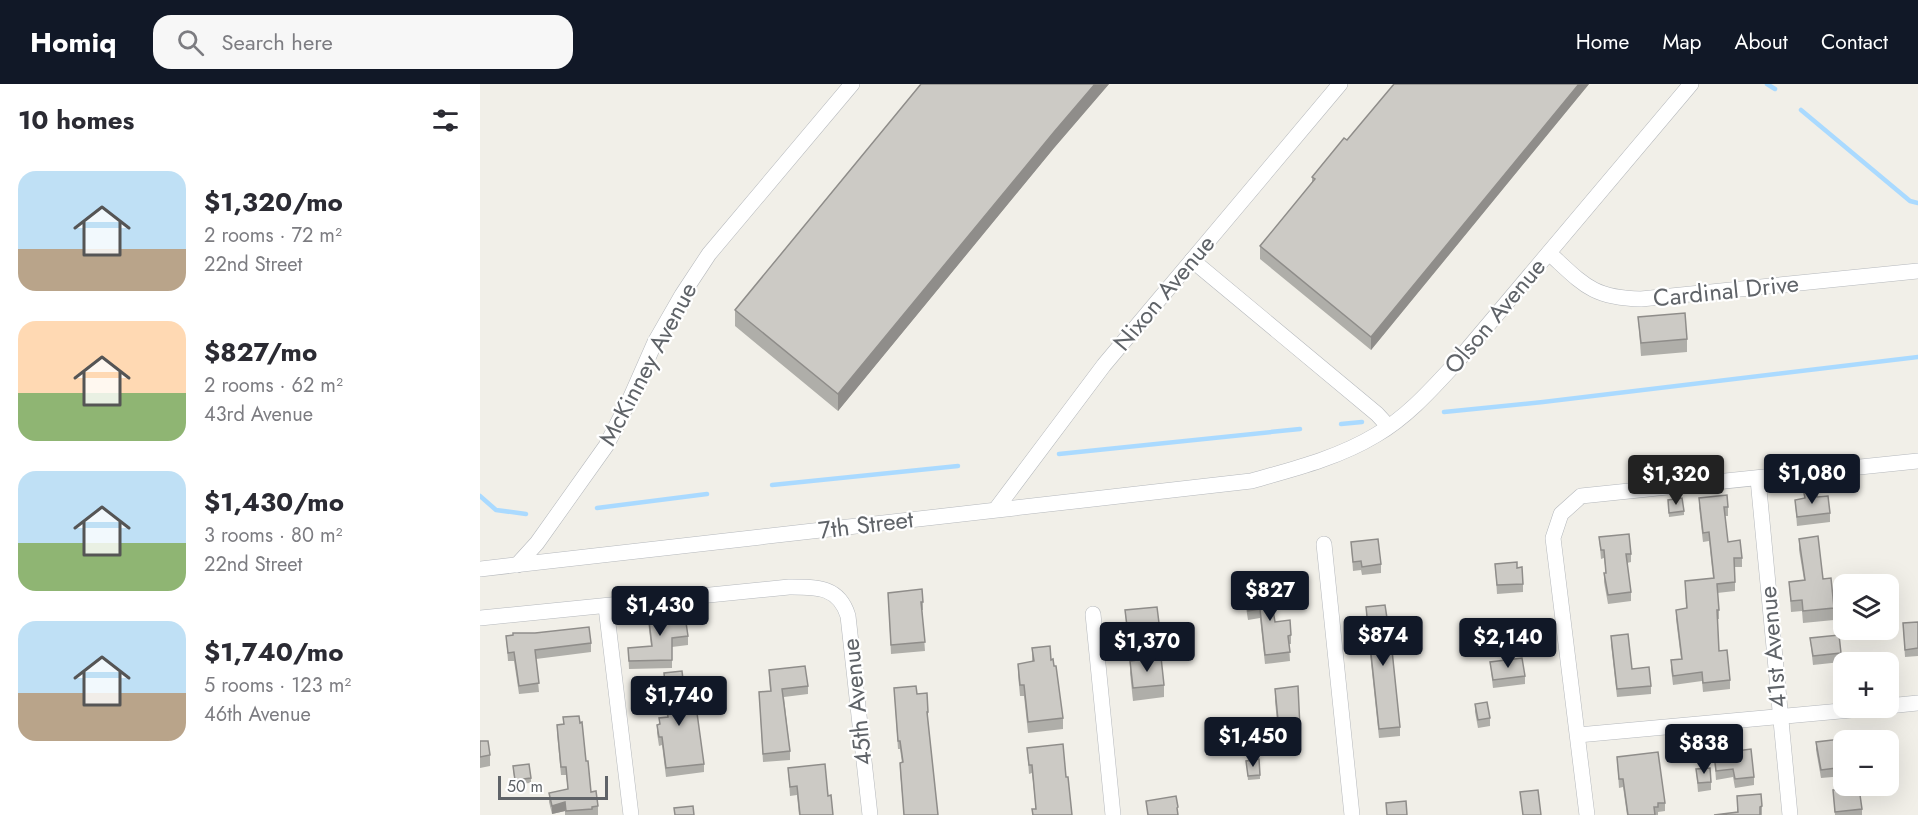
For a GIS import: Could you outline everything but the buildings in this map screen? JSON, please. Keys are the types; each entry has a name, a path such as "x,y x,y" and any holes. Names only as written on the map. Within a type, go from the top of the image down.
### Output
{"street":[{"name":"McKinney Avenue","path":"517,565 537,543 606,446 655,342 709,254 852,84"},
{"name":"Nixon Avenue","path":"996,509 1104,365 1340,84"},
{"name":"Olson Avenue","path":"1251,481 1318,462 1376,435 1418,403 1455,364 1690,84"},
{"name":"Cardinal Drive","path":"1549,253 1585,286 1602,295 1620,299 1641,300 1918,271"},
{"path":"1192,260 1377,414 1388,426"},
{"path":"1587,815 1552,538 1561,514 1581,496 1918,461"},
{"name":"41st Avenue","path":"1758,479 1790,815"},
{"name":"7th Street","path":"480,569 1251,481"},
{"path":"1324,544 1352,815"},
{"name":"45th Avenue","path":"606,607 789,587 822,588 840,599 848,616 870,815"},
{"path":"480,618 606,607 631,815"},
{"path":"1094,614 1113,815"},
{"path":"1899,705 1918,703"},
{"path":"1578,735 1833,712"}],"waterway":[{"path":"1767,84 1775,89"},
{"path":"1801,110 1910,201 1918,203"},
{"path":"1444,412 1918,357"},
{"path":"1341,424 1362,422"},
{"path":"1059,454 1300,429"},
{"path":"772,485 958,466"},
{"path":"597,508 707,494"},
{"path":"480,496 496,510 526,514"}]}
